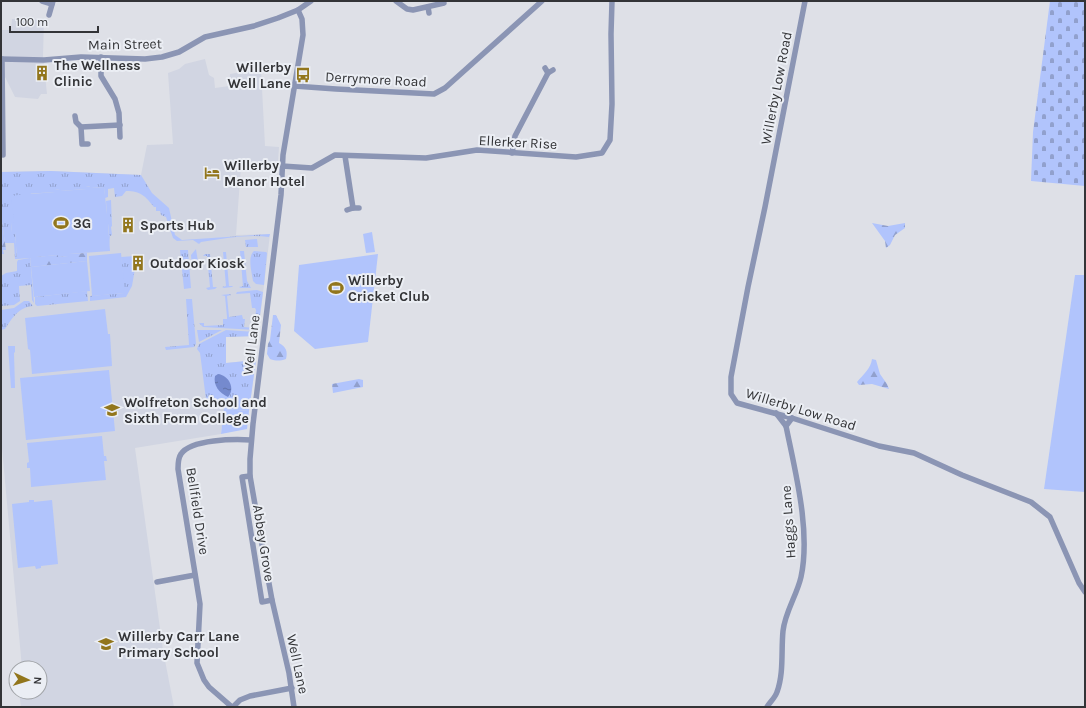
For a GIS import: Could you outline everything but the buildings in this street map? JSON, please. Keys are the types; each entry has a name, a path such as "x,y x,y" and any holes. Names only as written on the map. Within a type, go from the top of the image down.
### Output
{"street":[{"path":"42,1 52,2 49,15"},
{"name":"Main Street","path":"1,59 44,60 101,57 145,59 170,56 205,37 260,25 298,10 311,1"},
{"path":"396,1 407,10 444,3"},
{"name":"Derrymore Road","path":"294,86 434,94 445,88 542,1"},
{"name":"Ellerker Rise","path":"282,166 312,168 336,155 426,158 477,150 576,157 602,153 610,140 612,104 612,1"},
{"name":"Willerby Low Road","path":"805,1 730,377 731,394 737,402 880,446 914,453 1031,502 1050,517 1079,583 1085,592"},
{"path":"428,6 429,13"},
{"name":"Well Lane","path":"294,707 292,688 272,600 250,476 250,463 251,440 279,215 282,166 303,35 303,25 298,10"},
{"path":"101,57 101,76 116,102 119,113 120,137"},
{"path":"1,59 3,155"},
{"path":"512,153 515,136 549,70"},
{"path":"76,116 76,122 81,127 82,144 88,144"},
{"path":"81,127 120,125"},
{"path":"346,156 350,209 359,208"},
{"name":"Haggs Lane","path":"767,707 777,692 781,667 783,630 800,582 804,553 800,502 786,426 776,413"},
{"path":"786,426 792,418"},
{"name":"Bellfield Drive","path":"233,707 209,687 204,680 197,663 200,604 178,469 178,461 180,454 186,448 194,445 226,439 251,440"},
{"name":"Abbey Grove","path":"250,476 242,474 262,602 272,600"},
{"name":"Bellfield Drive","path":"157,581 195,575"},
{"path":"233,707 240,700 250,696 292,688"}],"shaded area":[{"path":"12,19 44,20 43,56 47,94 41,94 38,99 15,97 4,75 1,65 1,30 11,30"},
{"name":"Wolfreton School and Sixth Form College","path":"205,59 209,75 214,78 215,88 229,86 230,74 261,69 265,146 279,147 278,162 241,166 236,235 270,234 258,336 226,337 226,363 256,360 249,411 224,409 221,434 135,448 163,650 174,707 21,707 20,700 48,700 48,660 21,660 1,437 1,172 51,171 141,175 147,145 173,144 168,73 179,69 185,64"}],"green space":[{"path":"1050,1 1085,1 1085,186 1031,181 1033,132"},
{"path":"51,171 141,175 152,193 169,208 175,235 182,240 270,234 269,237 235,237 201,242 199,244 193,240 177,241 173,238 166,217 161,215 160,211 156,211 156,207 154,207 139,193 126,191 122,196 115,197 114,188 108,189 108,197 105,198 104,187 91,188 90,186 86,187 86,189 60,191 60,189 55,190 55,192 25,194 14,223 11,223 12,232 15,232 17,259 15,259 14,243 5,243 1,215 1,172"},
{"name":"3G","path":"91,186 91,188 104,187 107,214 110,214 111,223 108,224 110,251 69,254 69,256 58,257 58,255 36,257 36,259 17,259 15,232 12,232 11,223 14,222 11,196 25,194 25,192 30,192 31,194 55,192 55,190 60,189 61,191 86,189 86,187"},
{"path":"111,200 112,235 110,236 110,246 108,223 110,223 110,215 107,215 106,201"},
{"path":"1,215 6,250 3,250 4,254 1,254"},
{"path":"872,223 888,226 905,223 905,228 895,235 890,245 886,248 885,241"},
{"path":"372,232 375,252 366,253 363,234"},
{"path":"257,239 258,247 246,247 245,240"},
{"path":"196,249 199,268 193,269 191,255"},
{"path":"180,250 188,250 191,288 184,289"},
{"path":"240,251 244,251 247,281 251,288 239,287 243,286"},
{"path":"254,251 267,253 264,285 256,284 253,281 250,261"},
{"path":"223,252 226,252 229,286 233,286 232,287 222,287 226,286"},
{"path":"87,253 87,261 31,267 30,258 36,259 36,257 58,255 59,257 68,256 68,254"},
{"path":"121,253 125,293 92,296 89,256"},
{"path":"205,254 210,254 213,287 217,287 215,289 208,290 206,288 210,287 207,256 203,256"},
{"name":"Willerby Cricket Club","path":"378,254 368,342 315,349 294,331 299,265"},
{"path":"141,255 141,258 136,263 132,286 126,297 90,301 90,296 124,293 121,257 135,256 135,258 139,258"},
{"path":"30,258 34,303 32,300 31,285 19,286 20,301 14,305 1,306 1,276 6,273 17,271 18,260"},
{"path":"87,261 90,291 34,297 31,267"},
{"path":"1075,275 1085,275 1085,492 1044,489"},
{"path":"257,290 263,292 258,330 203,327 199,323 204,323 204,326 223,325 223,319 227,319 227,317 225,296 221,295 230,294 231,295 227,296 229,317 242,315 243,319 245,319 244,327 254,328 256,310 255,308 252,308 250,293 236,294 237,292"},
{"path":"87,291 88,301 37,306 35,304 35,297"},
{"path":"186,299 192,299 196,344 194,347 166,350 165,347 189,345"},
{"path":"24,301 29,301 33,306 24,308 20,311 13,317 5,329 1,330 1,310 14,308"},
{"path":"105,309 108,334 110,334 112,366 32,374 25,318"},
{"path":"273,315 276,315 281,325 279,343 287,351 286,359 282,360 270,359 267,354"},
{"path":"197,330 222,330 199,342"},
{"path":"226,330 258,332 258,336 226,337 226,363 256,360 249,411 207,407 200,353 197,349 199,344"},
{"path":"8,346 15,346 15,388 11,388"},
{"path":"872,359 876,360 880,374 889,389 872,384 859,385 857,382 868,368"},
{"path":"109,370 115,431 26,440 20,378"},
{"path":"359,379 363,380 363,387 333,393 332,384"},
{"path":"224,409 249,411 247,429 221,434"},
{"path":"102,436 104,456 106,456 107,461 104,461 106,480 31,487 30,468 27,468 27,463 29,462 27,443"},
{"path":"29,500 34,500 34,502 52,500 58,564 41,566 41,568 36,569 35,566 18,568 12,504 29,502"}],"water":[{"path":"218,374 228,379 230,382 231,390 228,397 219,391 216,386 215,376"}],"place":[{"name":"The Wellness Clinic","path":"42,73"},
{"name":"Willerby Well Lane","path":"303,75"},
{"name":"Willerby Manor Hotel","path":"212,173"},
{"name":"3G","path":"61,223"},
{"name":"Sports Hub","path":"128,225"},
{"name":"Outdoor Kiosk","path":"138,263"},
{"name":"Willerby Cricket Club","path":"336,288"},
{"name":"Wolfreton School and Sixth Form College","path":"112,410"},
{"name":"Willerby Carr Lane Primary School","path":"106,644"}]}
